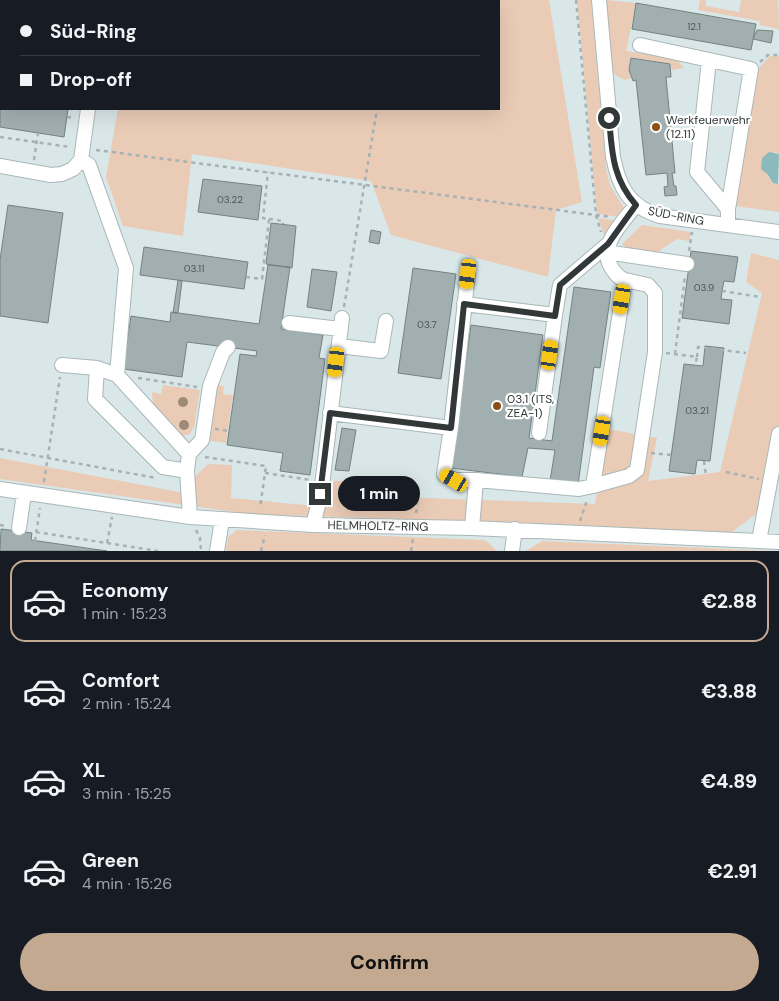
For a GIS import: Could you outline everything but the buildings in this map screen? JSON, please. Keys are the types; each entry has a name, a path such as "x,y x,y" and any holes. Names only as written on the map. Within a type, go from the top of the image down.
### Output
{"street":[{"name":"SÜD-RING","path":"599,0 613,157 625,192 636,205 651,213 779,232"},
{"path":"640,45 751,69 728,209 728,225"},
{"path":"709,60 697,172 728,209"},
{"path":"1,168 51,174 62,174 73,169 81,154 88,110"},
{"path":"81,154 89,165 126,268 116,375"},
{"path":"539,433 560,285 607,248 636,205"},
{"path":"607,248 687,264"},
{"path":"468,274 444,474 454,480 476,480 579,489 629,476 637,470 655,352 655,293 648,285 620,279 610,266 607,248"},
{"path":"593,486 625,280"},
{"path":"464,304 555,316"},
{"path":"338,346 381,351 386,321"},
{"path":"289,323 341,324 322,481 313,525"},
{"path":"190,517 187,471 189,454 202,440 209,389 223,352 228,347"},
{"path":"62,365 97,368 116,375 189,454"},
{"path":"97,368 95,399 163,467 187,471"},
{"path":"330,413 451,428"},
{"path":"759,542 779,434"},
{"path":"472,528 476,480"},
{"name":"HELMHOLTZ-RING","path":"0,489 222,520 313,525 515,529 779,542"},
{"path":"19,528 24,493"},
{"path":"217,551 222,520"},
{"path":"512,551 515,529"}],"path":[{"path":"576,0 596,215 597,223 607,248"},
{"path":"751,69 768,55 779,55"},
{"path":"341,324 377,110"},
{"path":"33,171 38,133"},
{"path":"0,137 37,142 81,154 268,172 626,219"},
{"path":"268,172 263,218 284,221 283,224"},
{"path":"246,277 262,279 269,219"},
{"path":"675,354 694,220"},
{"path":"722,291 761,297"},
{"path":"695,365 698,347 746,353"},
{"path":"655,352 697,357"},
{"path":"35,541 62,365"},
{"path":"116,375 209,389"},
{"path":"0,449 161,479"},
{"path":"640,452 671,455"},
{"path":"189,454 266,466 261,551"},
{"path":"704,461 706,476"},
{"path":"726,472 770,483"},
{"path":"265,473 322,481"},
{"path":"107,543 114,506"},
{"path":"190,517 200,538 201,551"},
{"path":"0,526 158,551"}],"shaded area":[{"path":"500,0 549,0 582,202 556,210 548,277 391,235 371,181 192,154 183,236 123,226 106,177 118,110 500,110"},
{"path":"577,0 591,0 606,169 610,185 624,208 622,217 597,214"},
{"path":"606,0 636,3 626,51 676,59 684,68 672,70 671,64 631,57 629,70 631,78 625,80 617,76 612,71"},
{"path":"700,0 706,0 706,6 739,12 741,0 778,0 779,29 760,25 760,21 698,10"},
{"path":"770,56 779,56 779,154 775,152 765,172 773,183 779,184 779,212 735,206 756,71"},
{"path":"598,218 621,221 605,237"},
{"path":"642,225 691,232 689,241 677,239 656,253 628,250 622,244"},
{"path":"751,253 779,260 779,464 774,456 756,514 729,534 463,521 249,514 0,479 0,458 179,492 208,464 232,465 231,498 326,507 334,481 352,481 367,496 595,504 608,429 657,438 648,481 720,472 762,293 746,282"},
{"path":"163,385 200,390 194,427 190,434 182,436 153,407 152,392 161,394"},
{"path":"215,385 224,386 223,394 233,395 226,443 205,440"},
{"path":"237,530 484,540 497,551 227,551 228,537"},
{"path":"542,541 773,551 526,551"}],"water":[{"path":"769,152 779,154 778,184 773,183 761,169 762,158"}],"place":[{"name":"Werkfeuerwehr (12.11)","path":"656,127"},
{"name":"03.1 (ITS, ZEA-1)","path":"497,406"}],"route":[{"path":"320,494 330,413 451,428 464,304 555,316 560,285 608,244 636,205 625,192 615,169 609,118"}]}
